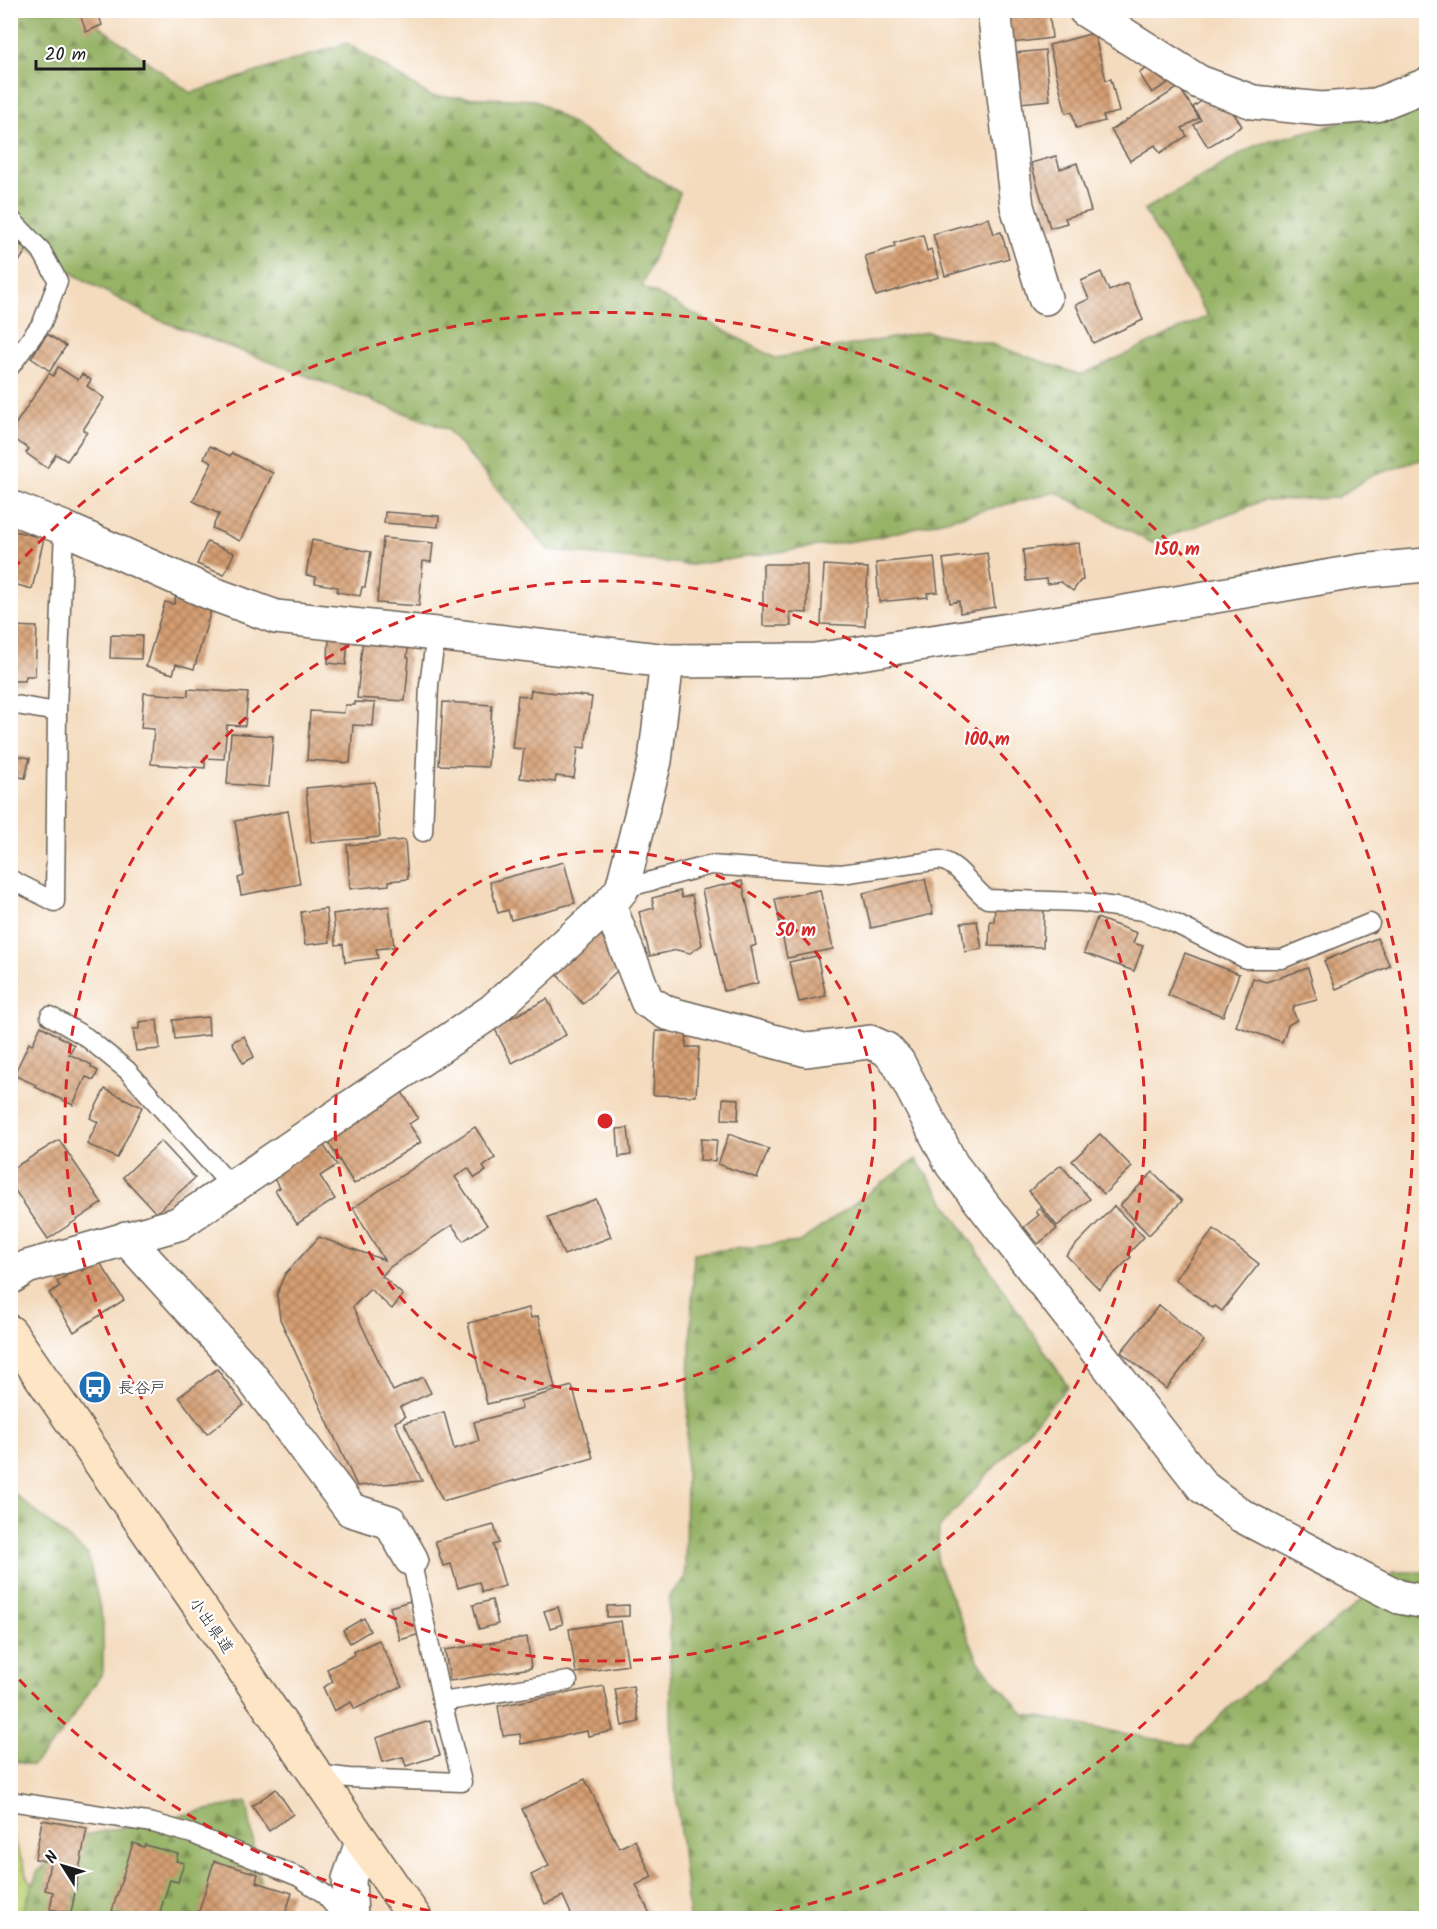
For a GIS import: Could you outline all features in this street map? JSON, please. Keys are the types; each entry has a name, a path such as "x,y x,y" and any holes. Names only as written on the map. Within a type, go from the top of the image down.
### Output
{"main road":[{"name":"小出県道","path":"10,1332 415,1918"}],"street":[{"path":"994,10 1017,206 1045,298"},
{"path":"1084,10 1199,82 1253,102 1321,109 1376,105 1426,85"},
{"path":"10,507 64,528 208,592 276,617 667,661 815,660 1113,614 1360,571 1426,565"},
{"path":"10,1278 27,1267 178,1224 492,1011 616,897 655,761 667,661"},
{"path":"616,897 647,1001 667,1013 807,1050 870,1042 886,1049 898,1062 952,1165 1203,1486 1242,1516 1320,1557 1399,1597 1426,1602"},
{"path":"126,1238 249,1374 351,1510 390,1522 411,1558"},
{"path":"351,1918 349,1879 362,1842"}],"lane":[{"path":"10,218 41,250 58,281 42,323 10,367"},
{"path":"10,879 55,902 57,712 64,528"},
{"path":"423,832 429,685 436,634"},
{"path":"10,704 57,712"},
{"path":"616,897 710,865 841,873 940,860 952,863 976,892 987,899 1081,902 1143,911 1174,923 1246,959 1282,959 1370,923"},
{"path":"50,1016 87,1037 127,1070 232,1187"},
{"path":"315,1774 349,1778 462,1782 411,1558"},
{"path":"442,1702 568,1681"},
{"path":"10,1800 153,1823 192,1834 299,1877 323,1893 344,1918"}],"green space":[{"path":"10,11 78,11 191,93 347,43 430,96 535,100 680,193 642,286 775,358 927,332 991,344 1081,375 1208,316 1144,210 1256,145 1426,100 1426,458 1371,476 1336,498 1262,501 1152,543 1056,492 879,537 691,565 548,550 447,429 154,318 11,240"},
{"path":"916,1159 1068,1386 939,1528 937,1563 979,1662 1024,1714 1190,1746 1236,1701 1393,1572 1426,1572 1426,1918 689,1918 672,1755 669,1596 685,1578 686,1454 694,1253 800,1242"},
{"path":"11,1491 88,1555 103,1622 103,1672 59,1737 32,1766 11,1760"},
{"path":"247,1802 266,1918 20,1918 38,1871 80,1836"},
{"path":"11,1833 44,1918 11,1918"}],"building":[{"path":"89,10 97,10 102,25 86,32 80,14"},
{"path":"1008,10 1049,10 1052,38 1012,43"},
{"path":"1094,33 1106,80 1111,79 1119,112 1103,116 1105,121 1076,128 1072,112 1066,113 1049,45"},
{"path":"1045,50 1050,100 1020,103 1015,53"},
{"path":"1158,61 1178,77 1152,93 1139,73"},
{"path":"1179,87 1199,118 1182,128 1187,136 1160,153 1155,145 1130,161 1111,130"},
{"path":"1214,93 1226,102 1242,126 1208,147 1194,125 1201,120 1193,107"},
{"path":"1056,156 1060,169 1077,163 1091,211 1065,218 1067,223 1050,228 1031,163"},
{"path":"989,218 994,234 1001,232 1009,258 945,276 933,234"},
{"path":"923,235 927,251 931,249 939,277 876,296 865,256 895,247 894,243"},
{"path":"10,239 27,249 10,276"},
{"path":"1101,272 1109,291 1127,283 1143,320 1093,343 1076,305 1089,299 1081,281"},
{"path":"47,334 66,346 50,371 31,358"},
{"path":"58,367 78,380 82,374 91,380 87,386 104,398 83,430 87,432 67,461 56,454 47,468 26,453 29,449 11,437 16,430 13,428 49,373 53,376"},
{"path":"210,446 230,456 232,453 273,473 240,541 212,528 219,514 193,501 212,462 204,458"},
{"path":"385,512 439,516 438,527 384,523"},
{"path":"10,530 44,538 32,589 10,583"},
{"path":"383,538 433,543 431,562 423,561 419,606 377,603"},
{"path":"312,540 371,552 365,587 362,587 360,596 337,592 338,587 315,583 316,577 306,575"},
{"path":"207,542 234,553 224,575 197,564"},
{"path":"1079,543 1083,580 1073,591 1061,582 1047,584 1046,579 1026,581 1023,550"},
{"path":"987,553 995,607 960,613 959,601 950,603 943,559"},
{"path":"934,557 938,592 927,593 928,597 879,602 876,563"},
{"path":"763,564 807,564 807,613 790,612 791,626 763,626"},
{"path":"824,565 868,568 865,626 821,624"},
{"path":"176,595 201,602 200,607 211,610 194,669 176,664 173,674 146,666 165,602 174,604"},
{"path":"10,626 37,627 35,676 26,676 25,681 10,681"},
{"path":"329,634 348,636 346,665 328,663"},
{"path":"111,635 142,636 141,659 110,658"},
{"path":"363,636 409,641 405,701 357,698"},
{"path":"188,689 248,693 245,726 227,725 224,759 205,758 205,768 151,764 154,729 141,728 144,693 188,696"},
{"path":"531,690 592,697 585,748 578,747 574,778 556,776 555,782 520,778 524,749 512,748 518,695 530,697"},
{"path":"355,702 375,703 373,726 353,725 350,763 307,760 310,711 344,713 345,705 355,705"},
{"path":"443,702 492,705 488,767 439,765"},
{"path":"231,733 273,736 269,787 227,784"},
{"path":"10,754 30,758 25,778 10,775"},
{"path":"375,782 380,837 311,843 306,788"},
{"path":"288,811 300,884 241,895 238,878 244,876 235,821"},
{"path":"405,840 408,879 389,881 389,885 350,889 347,845"},
{"path":"564,862 575,903 511,920 508,910 498,913 490,882"},
{"path":"925,879 933,914 871,928 863,893"},
{"path":"742,881 756,945 751,947 758,983 724,991 702,890"},
{"path":"820,890 833,949 787,958 775,899"},
{"path":"680,891 682,898 692,895 702,945 690,953 677,950 650,956 639,912 654,908 652,898"},
{"path":"389,906 394,947 376,949 378,958 345,962 343,944 336,945 333,914"},
{"path":"995,906 1044,907 1043,947 989,946 990,921 994,922"},
{"path":"326,909 330,942 305,945 301,912"},
{"path":"1097,918 1137,933 1133,943 1143,946 1134,971 1084,953"},
{"path":"977,921 982,949 965,952 961,923"},
{"path":"597,930 626,962 583,1004 553,970"},
{"path":"1377,938 1390,966 1336,989 1324,961"},
{"path":"1185,953 1239,974 1223,1016 1168,995"},
{"path":"817,956 826,996 799,1002 789,962"},
{"path":"1308,968 1317,1000 1294,1006 1293,1011 1297,1020 1288,1025 1282,1042 1236,1026 1253,978 1266,982"},
{"path":"547,999 566,1035 512,1063 494,1027"},
{"path":"208,1017 209,1035 175,1039 173,1020"},
{"path":"157,1020 160,1049 136,1051 133,1029 139,1029 139,1022"},
{"path":"41,1026 74,1045 69,1054 92,1065 91,1067 98,1071 94,1080 86,1077 73,1105 14,1075 29,1043 32,1045"},
{"path":"656,1031 687,1032 686,1047 699,1047 696,1096 653,1095"},
{"path":"244,1036 254,1057 243,1063 232,1042"},
{"path":"399,1087 418,1118 409,1124 421,1142 354,1184 323,1134"},
{"path":"105,1089 142,1107 117,1158 87,1144 98,1122 90,1118"},
{"path":"723,1098 739,1099 738,1120 722,1119"},
{"path":"475,1127 495,1158 483,1167 486,1171 475,1178 468,1168 455,1177 487,1225 463,1241 452,1225 390,1267 382,1276 403,1295 392,1309 370,1289 353,1307 393,1391 423,1377 431,1393 400,1407 405,1417 395,1422 422,1481 357,1486 280,1319 277,1295 280,1285 285,1274 319,1237 384,1260 353,1208"},
{"path":"628,1128 631,1155 619,1157 617,1129"},
{"path":"729,1134 769,1149 757,1178 718,1164"},
{"path":"1100,1134 1132,1167 1104,1194 1072,1161"},
{"path":"701,1139 717,1140 715,1161 700,1160"},
{"path":"59,1140 102,1203 48,1239 10,1183 10,1170"},
{"path":"161,1141 195,1178 156,1213 123,1177"},
{"path":"322,1143 337,1165 320,1176 335,1199 297,1224 275,1190 280,1188 272,1176"},
{"path":"1061,1165 1090,1199 1057,1226 1029,1191"},
{"path":"1153,1172 1182,1201 1149,1235 1120,1205"},
{"path":"596,1199 611,1237 564,1255 548,1217"},
{"path":"1114,1206 1144,1237 1128,1254 1131,1257 1099,1289 1066,1255"},
{"path":"1040,1208 1057,1229 1038,1244 1024,1227 1039,1215 1036,1212"},
{"path":"1214,1229 1259,1264 1222,1311 1215,1306 1213,1308 1175,1279"},
{"path":"99,1261 124,1300 74,1332 49,1293 60,1286 57,1282 79,1267 82,1271"},
{"path":"1159,1305 1204,1341 1166,1389 1121,1352"},
{"path":"529,1308 531,1318 538,1316 555,1388 487,1404 468,1323"},
{"path":"217,1369 244,1405 207,1434 179,1397"},
{"path":"572,1386 593,1458 443,1501 404,1423 444,1412 454,1449 479,1441 474,1422 522,1409 520,1401"},
{"path":"494,1525 499,1543 493,1545 505,1586 482,1592 479,1582 458,1588 451,1564 443,1566 435,1541"},
{"path":"492,1600 498,1624 479,1629 473,1605"},
{"path":"410,1601 420,1634 400,1640 390,1607"},
{"path":"629,1605 629,1616 607,1617 607,1606"},
{"path":"558,1607 563,1624 550,1628 544,1611"},
{"path":"364,1618 370,1631 350,1643 343,1630"},
{"path":"621,1621 628,1665 576,1673 569,1629"},
{"path":"527,1637 531,1668 450,1681 445,1650"},
{"path":"379,1640 402,1686 355,1709 351,1702 334,1711 323,1687 333,1682 327,1669 354,1655 353,1652"},
{"path":"604,1686 613,1731 588,1736 587,1731 521,1744 520,1734 503,1736 498,1706"},
{"path":"633,1686 639,1722 622,1726 615,1689"},
{"path":"430,1721 440,1755 406,1766 403,1757 383,1762 376,1738"},
{"path":"585,1779 619,1848 635,1840 652,1877 636,1885 650,1914 641,1918 573,1918 563,1896 545,1904 531,1875 549,1866 522,1809"},
{"path":"276,1789 293,1814 269,1831 252,1806"},
{"path":"42,1820 87,1828 71,1913 50,1909 53,1892 45,1890 50,1862 35,1859"},
{"path":"133,1843 178,1854 176,1861 184,1863 178,1882 170,1880 158,1918 137,1918 112,1911"},
{"path":"214,1861 258,1874 256,1882 292,1893 284,1918 197,1918"}],"place":[{"name":"長谷戸","path":"95,1387"}]}
